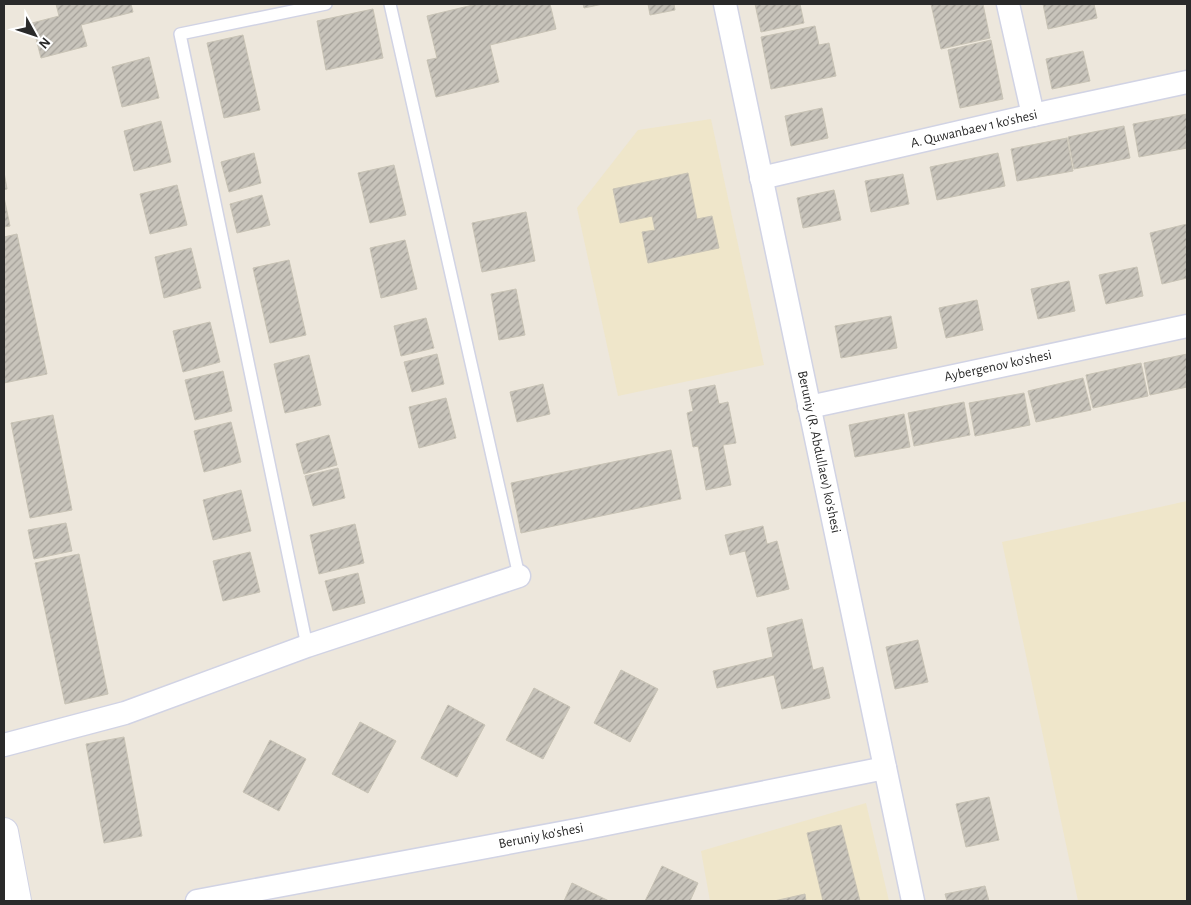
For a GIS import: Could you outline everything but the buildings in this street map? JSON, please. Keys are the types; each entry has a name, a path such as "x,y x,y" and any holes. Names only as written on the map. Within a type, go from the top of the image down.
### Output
{"street":[{"name":"Beruniy (R. Abdullaev) ko'shesi","path":"725,4 913,901"},
{"path":"1008,4 1033,115"},
{"name":"A. Quwanbaev 1 ko'shesi","path":"761,178 1033,115 1187,82"},
{"name":"Aybergenov ko'shesi","path":"810,407 1187,326"},
{"path":"4,745 125,713 307,646 519,576"},
{"name":"Beruniy ko'shesi","path":"197,901 582,829 886,768"},
{"path":"4,832 17,901"}],"lane":[{"path":"307,646 180,34 326,4"},
{"path":"390,4 519,576"}],"shaded area":[{"path":"711,119 764,365 618,396 577,208 638,130"},
{"path":"1187,501 1187,901 1078,901 1002,542"},
{"path":"866,803 889,901 710,901 701,851"}]}
